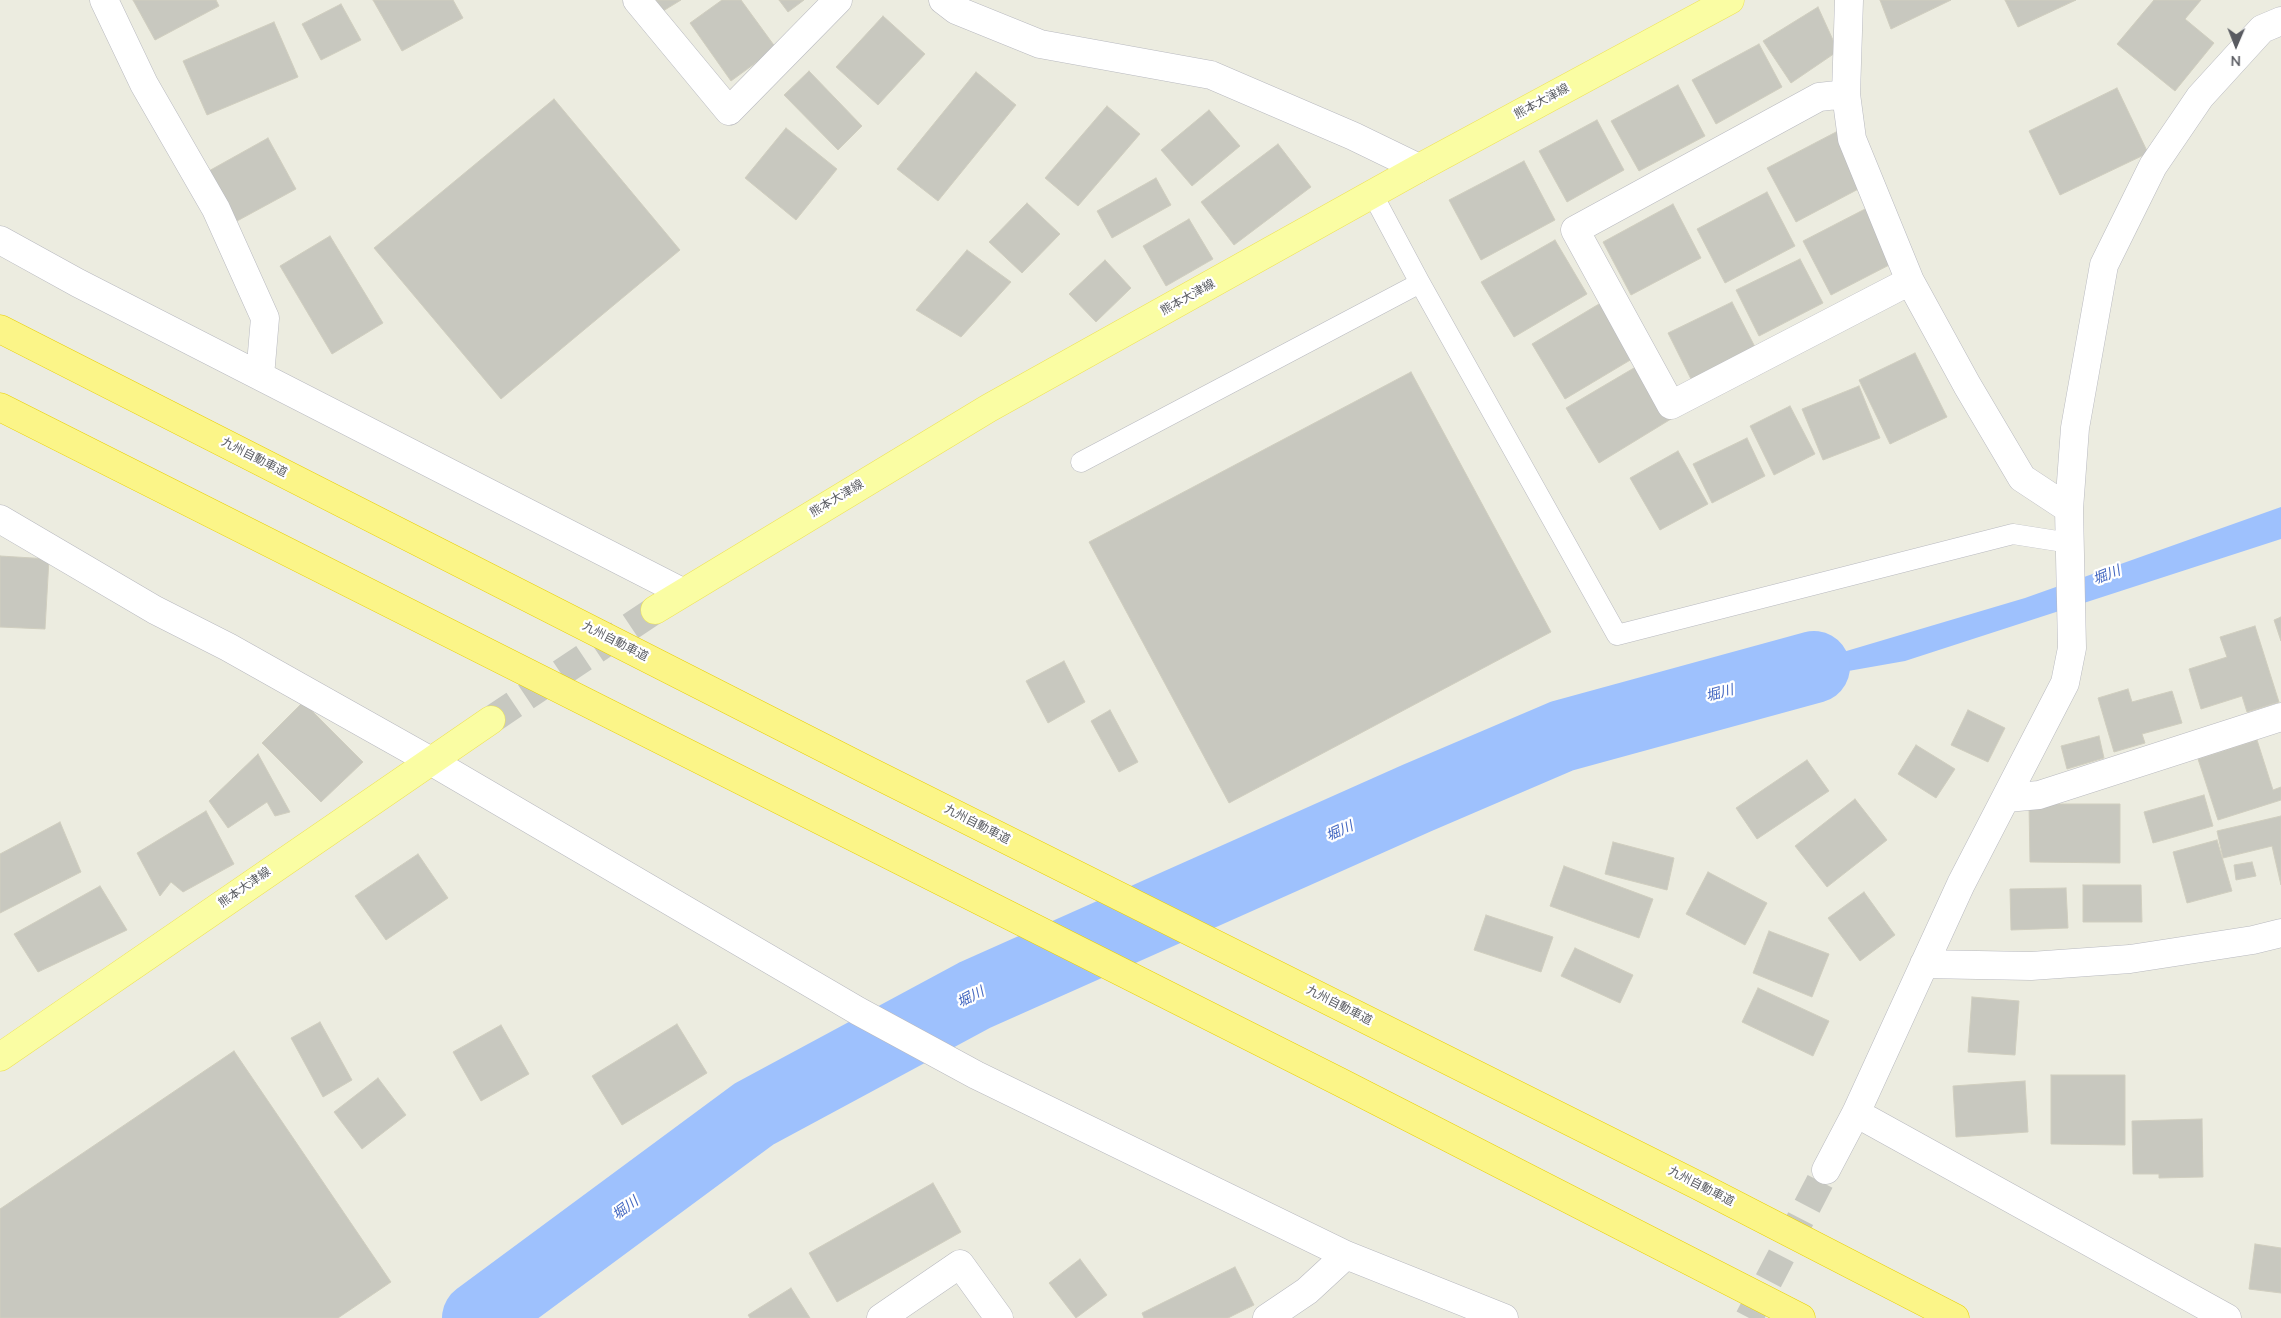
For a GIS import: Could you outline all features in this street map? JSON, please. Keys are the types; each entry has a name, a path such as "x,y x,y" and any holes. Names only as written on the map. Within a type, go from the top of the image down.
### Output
{"highway":[{"name":"九州自動車道","path":"0,329 1109,891 1699,1186 1955,1318"},
{"path":"0,407 1182,1002 1801,1318"}],"main road":[{"name":"熊本大津線","path":"655,610 989,408 1420,168 1730,0"},
{"name":"熊本大津線","path":"0,1057 430,760 491,720"}],"street":[{"path":"104,0 144,84 216,210 265,318 260,376"},
{"path":"636,0 729,111 838,0"},
{"path":"943,0 956,10 1040,44 1211,75 1353,136 1420,168"},
{"path":"1849,0 1846,94 1852,140 1910,281 1967,386 2022,478 2069,508"},
{"path":"1826,1170 1856,1113 1961,884 2066,683 2072,635 2069,508 2075,428 2104,264 2153,166 2200,97 2262,29 2281,21"},
{"path":"1846,94 1820,97 1574,230 1671,405 1910,281"},
{"path":"0,240 260,376 682,592"},
{"path":"0,518 156,610 228,647 430,760 858,1012 976,1075 1346,1254 1504,1318"},
{"path":"2007,798 2039,796 2281,717"},
{"path":"1924,964 2030,966 2130,959 2253,940 2281,933"},
{"path":"1856,1113 2227,1318"},
{"path":"1267,1318 1307,1291 1346,1254"},
{"path":"882,1318 960,1264 999,1318"}],"lane":[{"path":"1373,195 1420,283 1617,635 2013,534 2070,554"},
{"path":"1081,462 1420,283"}],"water":[{"path":"2281,507 2281,539 1905,661 1678,701 2025,598"}],"building":[{"path":"133,0 216,0 219,6 155,40"},
{"path":"373,0 453,0 463,18 402,51"},
{"path":"656,0 681,0 663,11"},
{"path":"722,0 741,0 776,48 731,81 690,23"},
{"path":"779,0 804,0 788,12"},
{"path":"1880,0 1951,0 1891,29"},
{"path":"2005,0 2076,0 2018,27"},
{"path":"2154,0 2201,0 2185,19 2214,43 2175,91 2117,44"},
{"path":"341,4 361,40 321,60 302,24"},
{"path":"1818,7 1838,51 1791,83 1763,41"},
{"path":"883,16 925,54 878,105 836,67"},
{"path":"274,22 298,77 207,115 183,61"},
{"path":"1759,44 1782,87 1716,124 1692,80"},
{"path":"809,71 862,126 838,150 784,95"},
{"path":"976,72 1016,105 938,201 897,169"},
{"path":"1678,85 1705,136 1639,171 1611,121"},
{"path":"2117,88 2148,153 2060,195 2029,131"},
{"path":"554,99 680,250 501,399 374,248"},
{"path":"1107,106 1140,134 1078,206 1045,178"},
{"path":"1209,110 1240,146 1192,186 1161,150"},
{"path":"1597,120 1624,170 1567,202 1539,151"},
{"path":"786,128 837,169 796,220 745,178"},
{"path":"1838,131 1866,185 1796,222 1767,168"},
{"path":"268,138 296,189 226,227 198,177"},
{"path":"1278,144 1311,187 1234,245 1201,202"},
{"path":"1524,161 1555,220 1481,260 1449,200"},
{"path":"1156,178 1171,205 1112,238 1097,211"},
{"path":"1767,192 1795,246 1725,283 1697,229"},
{"path":"1027,203 1060,234 1022,273 989,242"},
{"path":"1673,204 1701,258 1631,295 1603,242"},
{"path":"1867,208 1895,262 1831,295 1803,241"},
{"path":"1189,219 1213,259 1166,286 1143,246"},
{"path":"330,236 383,323 332,354 280,266"},
{"path":"1555,240 1587,294 1514,337 1481,282"},
{"path":"967,250 1011,282 961,337 916,310"},
{"path":"1800,259 1823,303 1759,336 1736,290"},
{"path":"1105,260 1131,288 1096,322 1069,294"},
{"path":"1604,301 1637,356 1565,399 1532,344"},
{"path":"1732,302 1755,347 1691,379 1668,333"},
{"path":"1915,353 1947,417 1890,444 1859,380"},
{"path":"1639,365 1671,419 1599,463 1566,408"},
{"path":"1411,372 1551,632 1229,803 1089,542"},
{"path":"1859,386 1880,438 1823,460 1802,409"},
{"path":"1790,406 1815,454 1774,475 1750,426"},
{"path":"1747,438 1765,476 1712,503 1693,464"},
{"path":"1678,451 1708,504 1660,530 1630,478"},
{"path":"0,556 49,559 45,629 0,627"},
{"path":"2281,617 2281,641 2274,620"},
{"path":"2255,626 2279,702 2247,712 2242,696 2201,709 2189,669 2227,657 2220,637"},
{"path":"1064,661 1085,702 1048,723 1026,681"},
{"path":"2128,689 2132,702 2172,691 2182,723 2142,734 2145,743 2114,752 2098,698"},
{"path":"303,702 363,762 321,802 262,743"},
{"path":"1110,710 1138,762 1119,772 1091,721"},
{"path":"1968,710 2005,728 1988,762 1951,745"},
{"path":"2099,736 2104,758 2067,769 2061,746"},
{"path":"2257,740 2273,790 2281,787 2281,800 2218,820 2198,759"},
{"path":"1916,745 1955,769 1936,798 1898,774"},
{"path":"258,754 290,812 275,816 267,802 228,828 209,801"},
{"path":"1807,760 1829,791 1757,839 1736,808"},
{"path":"2204,795 2213,826 2153,843 2144,812"},
{"path":"1855,799 1887,840 1827,887 1795,846"},
{"path":"2029,804 2120,804 2120,863 2030,862"},
{"path":"206,811 234,864 183,892 171,882 160,896 137,853"},
{"path":"2281,816 2281,885 2272,846 2223,858 2217,831"},
{"path":"60,822 81,872 0,913 0,854"},
{"path":"2217,840 2232,891 2187,903 2173,852"},
{"path":"1613,842 1674,858 1667,890 1605,874"},
{"path":"418,854 448,898 386,940 355,896"},
{"path":"2252,862 2256,876 2236,880 2234,865"},
{"path":"1564,866 1653,899 1639,938 1550,906"},
{"path":"1708,872 1767,903 1745,945 1686,914"},
{"path":"2083,885 2141,885 2142,922 2083,922"},
{"path":"100,886 127,930 38,972 14,934"},
{"path":"2066,888 2068,928 2011,930 2010,889"},
{"path":"1864,892 1895,935 1860,961 1828,918"},
{"path":"1486,915 1553,937 1541,972 1474,950"},
{"path":"1769,931 1829,954 1812,997 1753,973"},
{"path":"1575,948 1633,975 1620,1003 1561,976"},
{"path":"1758,988 1829,1021 1813,1056 1742,1022"},
{"path":"1972,997 2019,1001 2015,1055 1968,1052"},
{"path":"320,1022 352,1080 323,1097 291,1038"},
{"path":"677,1024 707,1073 622,1125 592,1076"},
{"path":"501,1025 529,1074 481,1101 453,1052"},
{"path":"234,1051 391,1282 338,1318 0,1318 0,1209"},
{"path":"2051,1075 2125,1075 2125,1145 2051,1144"},
{"path":"378,1078 406,1115 362,1149 334,1112"},
{"path":"2025,1081 2028,1132 1956,1137 1953,1086"},
{"path":"2202,1119 2203,1177 2159,1178 2159,1174 2133,1174 2132,1121"},
{"path":"933,1183 961,1232 837,1302 809,1253"},
{"path":"2255,1244 2281,1248 2281,1293 2249,1289"},
{"path":"1080,1259 1107,1295 1076,1318 1049,1283"},
{"path":"1235,1267 1254,1305 1228,1318 1144,1318 1142,1313"},
{"path":"791,1288 810,1318 750,1318 748,1315"}],"waterway":[{"name":"堀川","path":"478,1318 754,1114 975,995 1417,798 1562,736 1814,667"}],"tunnel":[{"path":"491,720 655,610"},
{"path":"1749,1318 1826,1170"}]}
